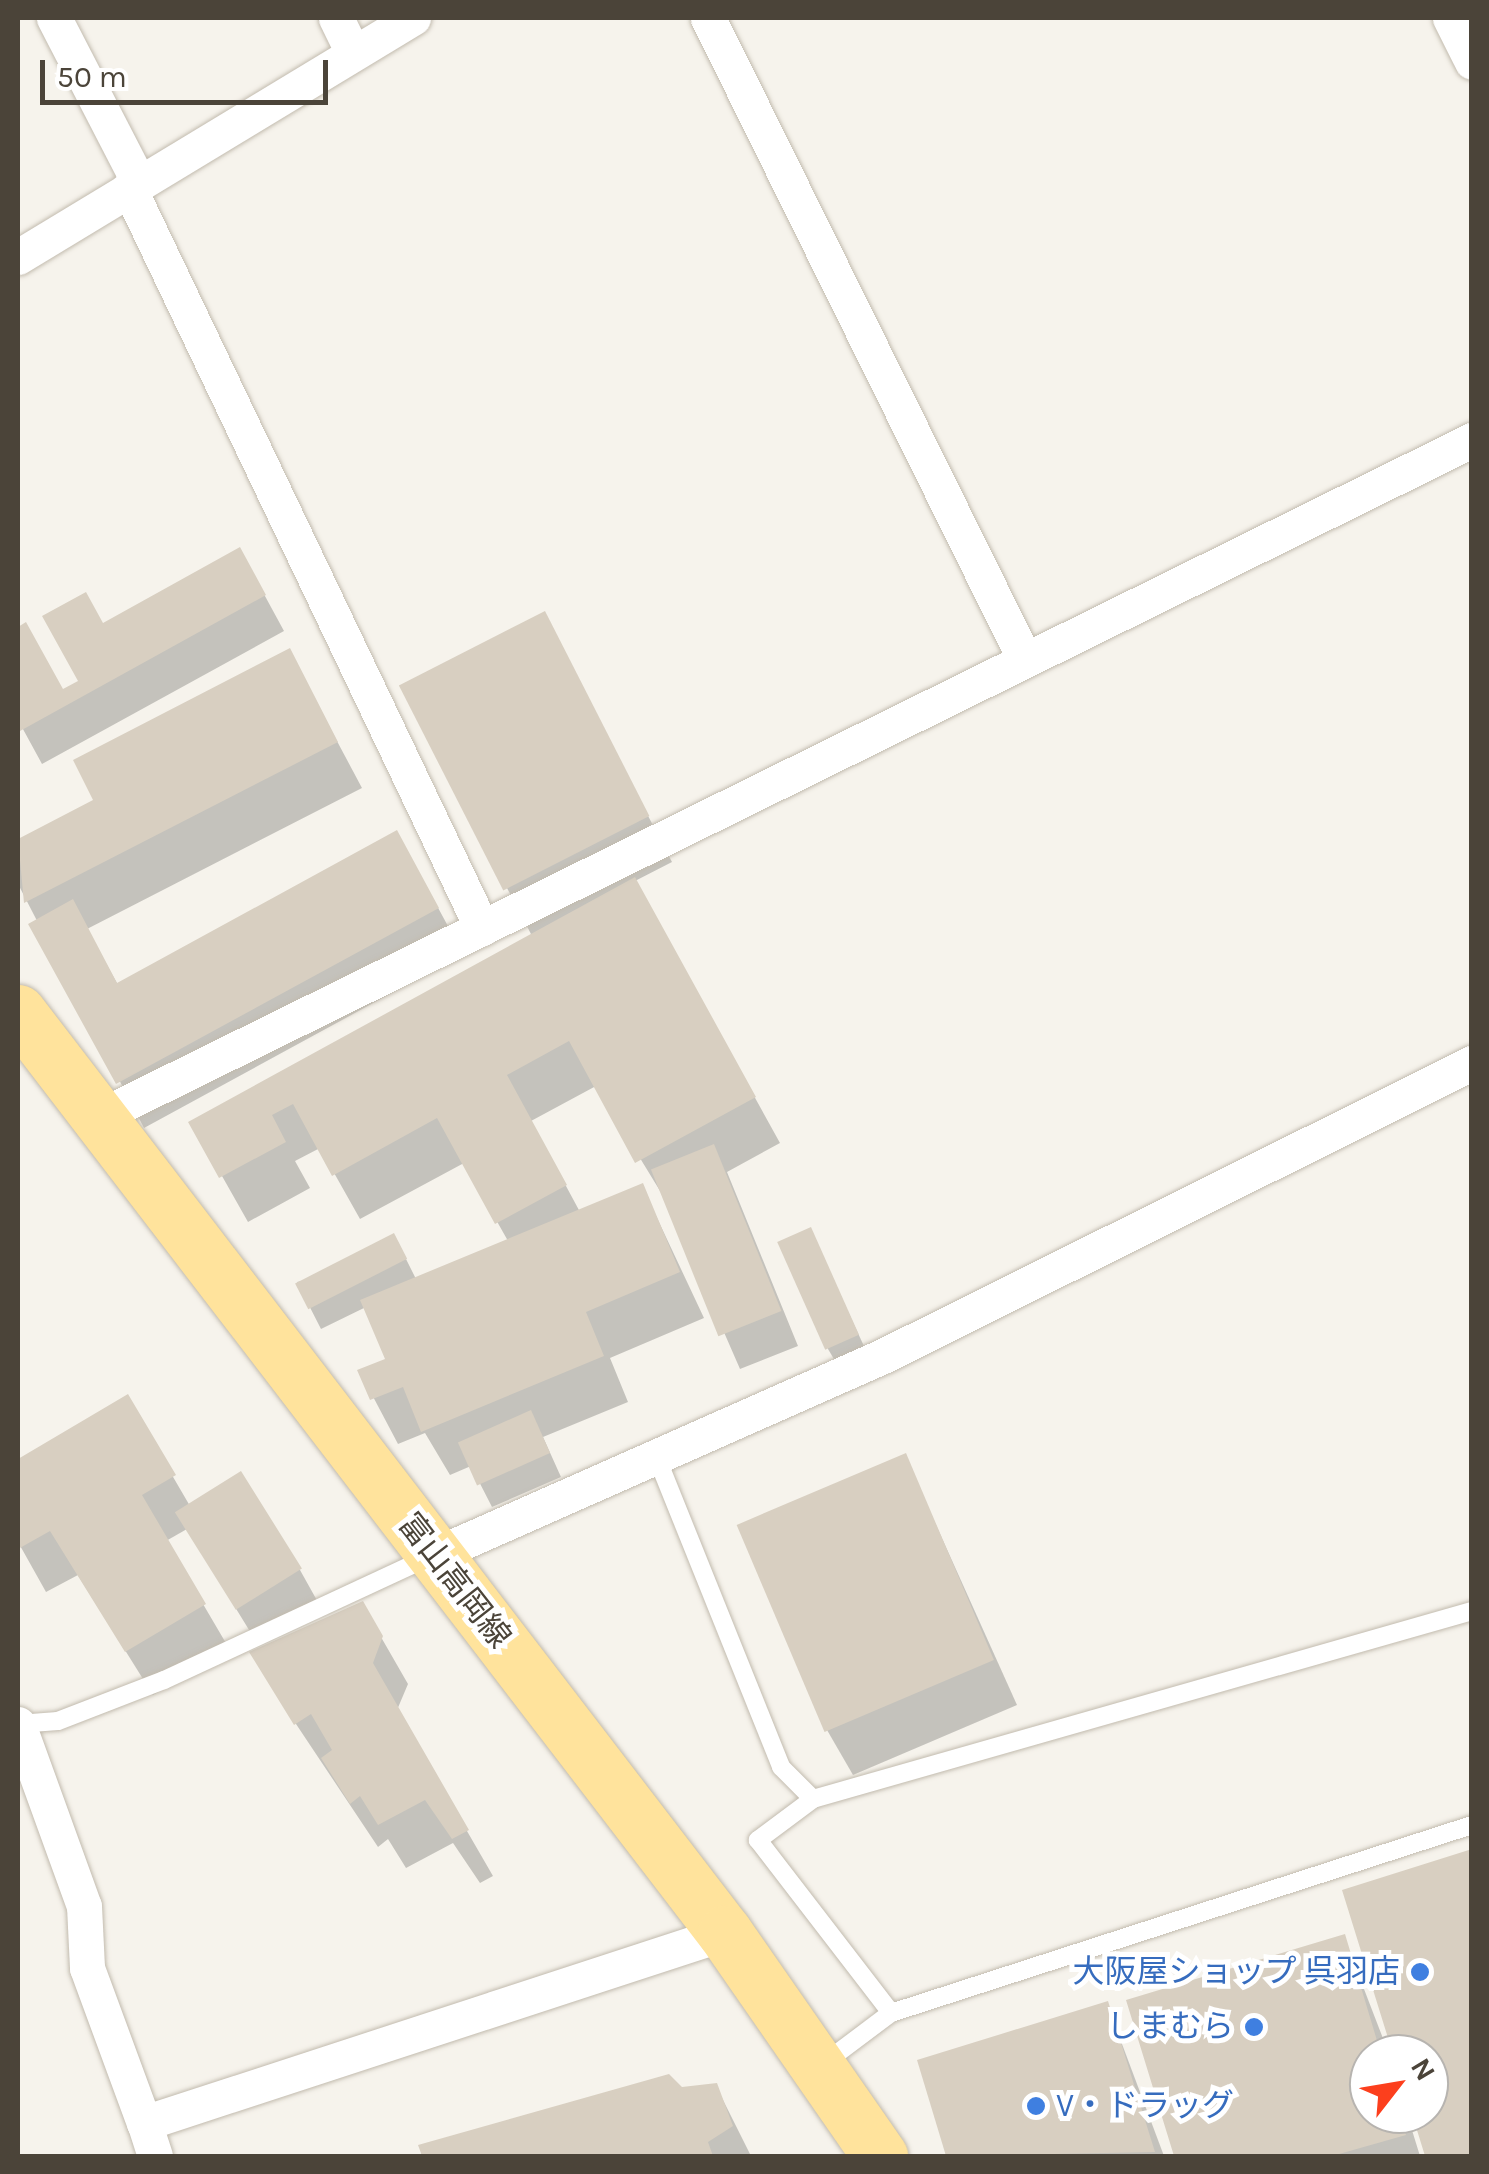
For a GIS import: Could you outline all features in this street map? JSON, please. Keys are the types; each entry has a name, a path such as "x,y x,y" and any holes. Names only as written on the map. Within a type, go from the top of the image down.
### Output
{"main road":[{"name":"富山高岡線","path":"18,1012 725,1934 880,2156"}],"street":[{"path":"54,18 482,928"},
{"path":"336,18 352,51"},
{"path":"18,257 352,51 413,18"},
{"path":"708,18 1025,660"},
{"path":"1450,18 1472,62"},
{"path":"98,1117 1472,440"},
{"path":"434,1555 658,1458 1472,1062"},
{"path":"18,1724 84,1906 88,1968 155,2156"},
{"path":"144,2123 725,1934"}],"lane":[{"path":"658,1458 782,1767 813,1799"},
{"path":"18,1724 58,1721 164,1680 434,1555"},
{"path":"890,2014 758,1840 813,1799 1472,1610"},
{"path":"820,2066 890,2014 1472,1825"}],"building":[{"path":"240,547 266,595 20,731 18,627 26,622 63,689 78,681 42,616 86,592 103,623"},
{"path":"545,611 649,816 503,890 399,685"},
{"path":"290,648 338,742 24,903 18,839 93,800 73,760"},
{"path":"397,830 439,908 116,1084 28,924 73,899 117,983"},
{"path":"635,877 756,1097 635,1163 569,1041 507,1075 567,1185 495,1224 437,1118 332,1176 293,1104 272,1115 286,1142 219,1178 188,1122"},
{"path":"714,1144 781,1311 718,1336 651,1169"},
{"path":"643,1183 680,1272 586,1312 604,1356 421,1432 403,1387 370,1400 357,1370 385,1359 360,1300"},
{"path":"811,1227 859,1335 825,1350 777,1242"},
{"path":"394,1233 407,1259 308,1309 295,1283"},
{"path":"128,1394 176,1475 142,1495 206,1604 125,1652 50,1531 18,1549 18,1459"},
{"path":"531,1410 550,1453 477,1485 458,1443"},
{"path":"906,1453 994,1660 825,1732 737,1525"},
{"path":"241,1471 302,1569 236,1610 175,1512"},
{"path":"363,1601 383,1636 373,1663 469,1830 452,1839 425,1800 378,1825 360,1796 350,1804 321,1758 332,1750 311,1714 294,1725 249,1652"},
{"name":"大阪屋ショップ 呉羽店","path":"1472,1849 1472,2156 1425,2156 1418,2134 1449,2134 1449,2034 1387,2034 1342,1890"},
{"name":"しまむら","path":"1345,1934 1375,2034 1349,2034 1349,2134 1406,2135 1332,2156 1174,2156 1126,2000"},
{"name":"V・ドラッグ","path":"1108,2001 1155,2152 946,2156 917,2060"},
{"path":"669,2074 682,2087 717,2083 733,2126 708,2142 713,2156 422,2156 418,2145"}],"place":[{"name":"大阪屋ショップ 呉羽店","path":"1420,1972"},
{"name":"しまむら","path":"1254,2027"},
{"name":"V・ドラッグ","path":"1036,2106"}]}
